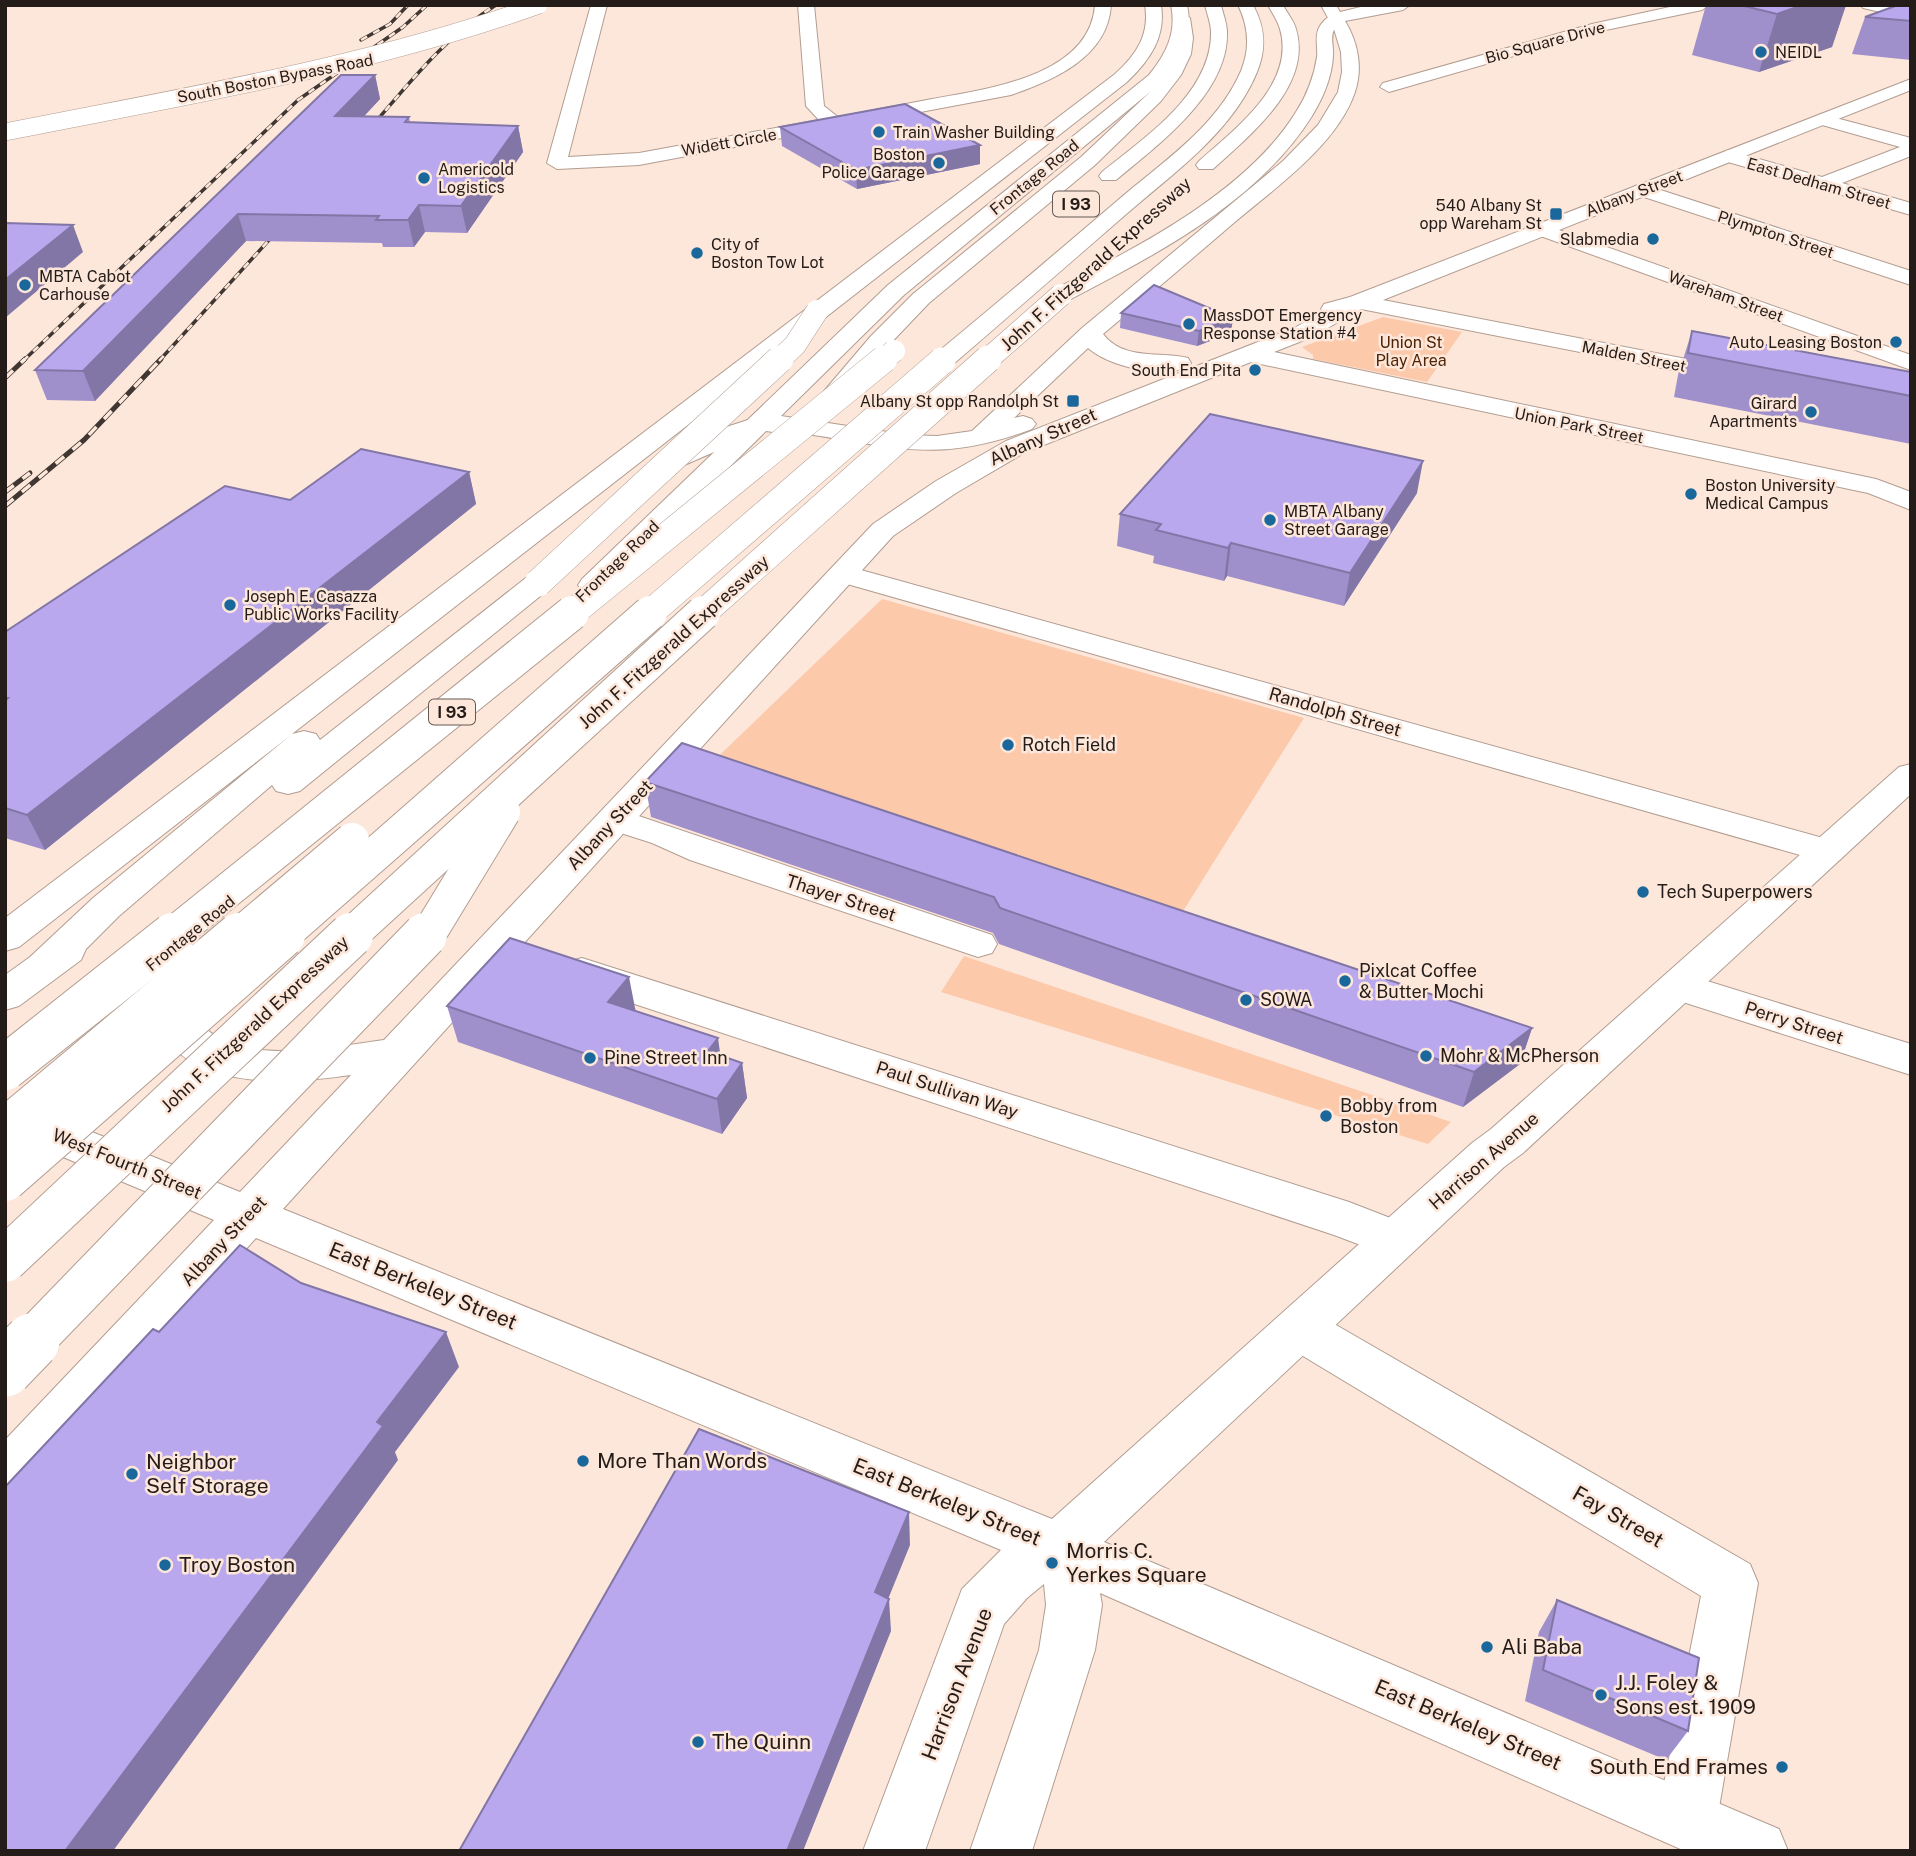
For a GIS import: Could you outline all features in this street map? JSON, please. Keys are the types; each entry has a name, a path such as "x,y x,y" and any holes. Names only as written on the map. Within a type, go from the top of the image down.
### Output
{"main road":[{"name":"South Boston Bypass Road","path":"5,132 379,57 455,36 539,5"},
{"name":"Widett Circle","path":"598,5 557,163 631,160 994,93 1035,80 1069,61 1092,38 1103,21 1103,5"},
{"path":"806,5 815,106 835,123"},
{"path":"5,938 1121,78 1142,57 1154,31 1153,5"},
{"name":"I 93","path":"1096,187 1151,140 1197,92 1217,56 1220,29 1213,5"},
{"path":"5,1179 550,701 907,352 1183,154 1220,116 1245,82 1256,52 1256,30 1245,5"},
{"name":"John F. Fitzgerald Expressway","path":"1189,180 1254,120 1281,83 1290,61 1292,41 1286,21 1275,5"},
{"path":"1332,12 1403,5"},
{"name":"Bio Square Drive","path":"1389,87 1598,27 1702,5"},
{"path":"1868,5 1911,14"},
{"path":"907,352 936,286 1113,140 1172,77 1186,41 1180,11"},
{"name":"Frontage Road","path":"5,1082 462,712 870,314 922,268 1155,79 1175,50 1180,11"},
{"path":"1061,295 1135,258 1228,192 1279,146 1299,122 1312,98 1324,64 1326,31 1332,12"},
{"path":"883,530 1090,333 1290,165 1326,129 1344,99 1351,74 1348,38 1332,12"},
{"path":"5,1131 907,352 1189,131 1221,88 1232,63 1220,29"},
{"name":"Albany Street","path":"970,446 1179,363 1305,317 1358,302 1909,86"},
{"path":"1821,120 1909,143"},
{"path":"1824,183 1909,143"},
{"name":"East Dedham Street","path":"1728,156 1911,209"},
{"name":"Plympton Street","path":"1642,190 1911,278"},
{"name":"Wareham Street","path":"1542,230 1911,363"},
{"name":"John F. Fitzgerald Expressway","path":"5,1260 234,1043 526,774 1124,239"},
{"name":"Albany Street","path":"5,1477 397,1054 528,954 608,827 883,530 946,487 1014,447 1304,332 1358,302"},
{"name":"Malden Street","path":"1358,302 1750,378"},
{"path":"5,996 123,913 410,688 538,583 795,345 817,312"},
{"path":"1090,333 1097,344 1118,356 1179,363"},
{"name":"I 93","path":"5,1068 212,906 823,409 907,352"},
{"name":"Union Park Street","path":"1248,354 1911,494"},
{"path":"47,964 106,907 241,793 624,490 678,457 757,425 803,426 903,443 970,446"},
{"path":"1876,488 1911,502"},
{"name":"Randolph Street","path":"843,574 1828,851"},
{"path":"5,1369 433,927 526,774"},
{"name":"Harrison Avenue","path":"894,1851 982,1608 1005,1579 1029,1561 1059,1548 1395,1240 1911,775"},
{"name":"Thayer Street","path":"608,827 704,852 978,944"},
{"path":"187,935 172,965 166,988 170,1010 181,1032 201,1049 227,1060 262,1066 320,1064 397,1054"},
{"name":"Paul Sullivan Way","path":"528,954 1349,1221 1395,1240"},
{"name":"Perry Street","path":"1678,986 1911,1060"},
{"name":"West Fourth Street","path":"5,1115 248,1214"},
{"name":"East Berkeley Street","path":"248,1214 1059,1548 1757,1851"},
{"name":"Fay Street","path":"1300,1329 1731,1583 1687,1819"},
{"path":"1002,1851 1067,1650 1074,1605 1071,1580 1059,1548"}],"green space":[{"name":"Union St Play Area","path":"1383,317 1462,332 1427,382 1313,359 1313,355 1302,347"},
{"name":"Rotch Field","path":"882,599 1304,718 1170,932 701,773"},
{"path":"964,956 1451,1122 1428,1144 941,992"}],"building":[{"path":"1740,5 1803,5 1777,14"},
{"path":"1898,5 1911,5 1911,21 1865,17"},
{"path":"341,75 375,75 335,116 409,117 405,122 518,126 461,206 419,205 408,220 376,220 379,216 238,214 83,371 35,370"},
{"path":"905,104 980,145 856,170 780,127"},
{"path":"5,223 73,225 5,280"},
{"path":"1154,285 1233,318 1199,331 1121,313"},
{"path":"1692,331 1911,372 1911,396 1688,353"},
{"name":"MBTA Albany Street Garage","path":"1210,414 1423,461 1350,573 1231,543 1228,548 1156,530 1161,524 1120,514"},
{"name":"Joseph E. Casazza Public Works Facility","path":"361,449 469,472 27,815 5,808 5,701 8,698 5,698 5,632 225,486 290,500"},
{"path":"682,743 1532,1028 1474,1072 1000,908 994,897 645,782"},
{"path":"510,938 629,977 608,1002 718,1038 708,1051 742,1063 717,1099 447,1006"},
{"name":"Troy Boston","path":"240,1245 301,1283 446,1332 377,1422 383,1426 65,1851 5,1851 5,1487 153,1329 159,1332"},
{"name":"The Quinn","path":"699,1429 909,1512 875,1592 889,1599 787,1851 459,1851"},
{"path":"1557,1600 1699,1658 1688,1731 1543,1670"}],"railway":[{"path":"361,40 390,24 408,5"},
{"path":"23,361 298,100 403,27 427,5"},
{"path":"367,132 443,47 496,5"},
{"path":"159,361 280,228"},
{"path":"5,378 25,359"},
{"path":"5,506 84,440 161,359"},
{"path":"5,492 30,473"}],"place":[{"name":"NEIDL","path":"1761,52"},
{"name":"Train Washer Building","path":"879,132"},
{"name":"Boston Police Garage","path":"939,163"},
{"name":"Americold Logistics","path":"424,178"},
{"name":"540 Albany St opp Wareham St","path":"1556,214"},
{"name":"Slabmedia","path":"1653,239"},
{"name":"City of Boston Tow Lot","path":"697,253"},
{"name":"MBTA Cabot Carhouse","path":"25,285"},
{"name":"MassDOT Emergency Response Station #4","path":"1189,324"},
{"name":"Auto Leasing Boston","path":"1896,342"},
{"name":"South End Pita","path":"1255,370"},
{"name":"Albany St opp Randolph St","path":"1073,401"},
{"name":"Girard Apartments","path":"1811,412"},
{"name":"Boston University Medical Campus","path":"1691,494"},
{"name":"MBTA Albany Street Garage","path":"1270,520"},
{"name":"Joseph E. Casazza Public Works Facility","path":"230,605"},
{"name":"Rotch Field","path":"1008,745"},
{"name":"Tech Superpowers","path":"1643,892"},
{"name":"Pixlcat Coffee & Butter Mochi","path":"1345,981"},
{"name":"SOWA","path":"1246,1000"},
{"name":"Mohr & McPherson","path":"1426,1056"},
{"name":"Pine Street Inn","path":"590,1058"},
{"name":"Bobby from Boston","path":"1326,1116"},
{"name":"More Than Words","path":"583,1461"},
{"name":"Neighbor Self Storage","path":"132,1474"},
{"name":"Morris C. Yerkes Square","path":"1052,1563"},
{"name":"Troy Boston","path":"165,1565"},
{"name":"Ali Baba","path":"1487,1647"},
{"name":"J.J. Foley & Sons est. 1909","path":"1601,1695"},
{"name":"The Quinn","path":"698,1742"},
{"name":"South End Frames","path":"1782,1767"}]}
